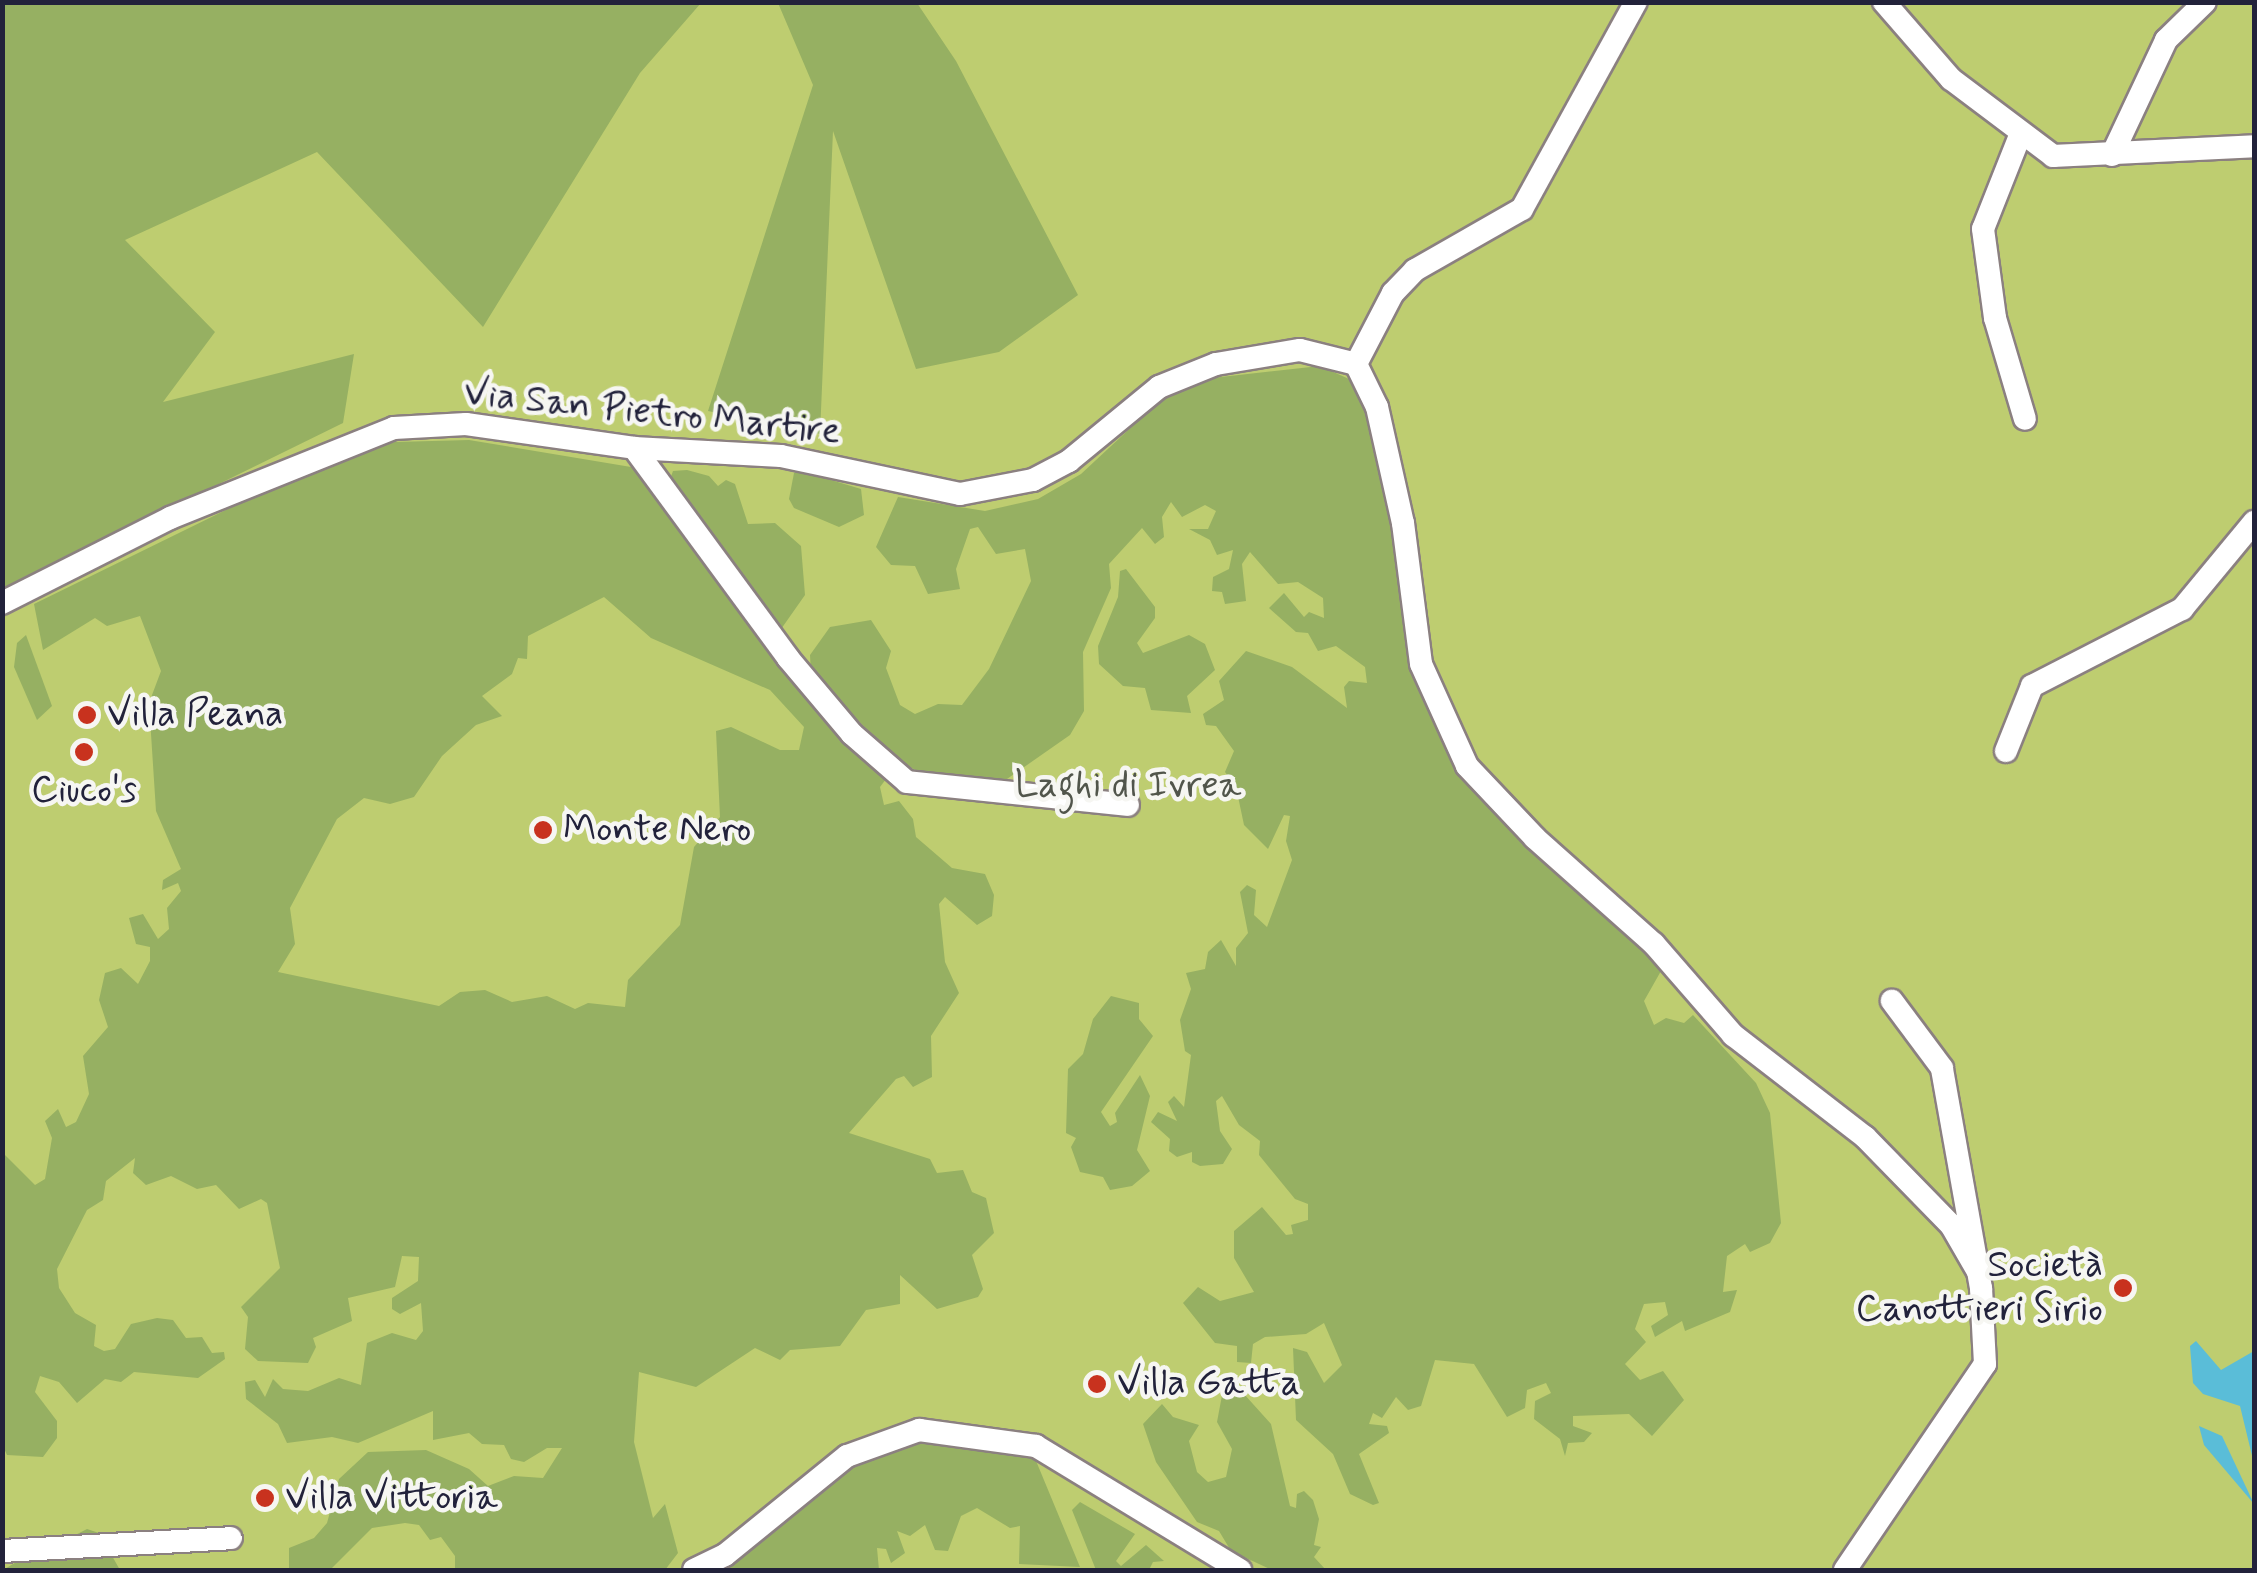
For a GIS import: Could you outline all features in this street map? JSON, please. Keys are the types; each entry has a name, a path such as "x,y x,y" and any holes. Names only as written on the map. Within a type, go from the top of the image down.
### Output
{"street":[{"path":"1636,2 1522,209 1415,270 1393,293 1356,364 1377,407 1404,522 1421,664 1467,766 1536,838 1654,944 1734,1036 1865,1137 1951,1224 1978,1270"},
{"path":"1884,2 1951,78 2053,156 2254,146"},
{"path":"2112,156 2166,40 2205,2"},
{"path":"2021,133 1983,229 1995,318 2025,418"},
{"name":"Via San Pietro Martire","path":"2,603 170,518 394,428 466,424 634,448 781,456 960,494 1032,480 1069,460 1159,387 1216,364 1300,350 1356,364"},
{"path":"634,448 788,658 852,734 907,782 1128,805"},
{"path":"2006,751 2032,686 2182,608 2254,522"},
{"path":"1845,1570 1983,1370 1978,1270 1942,1068 1892,1001"},
{"path":"694,1570 725,1554 847,1456 919,1430 1036,1446 1240,1570"},
{"path":"2,1551 230,1538"}],"green space":[{"name":"Laghi di Ivrea","path":"3,3 2254,3 2254,1570 3,1570"},
{"path":"3,3 701,3 640,73 483,327 317,152 125,240 215,332 163,402 354,354 343,423 3,590"},
{"path":"778,3 917,3 956,61 1078,295 999,352 916,369 833,131 820,434 708,411 813,85"},
{"path":"1320,366 1349,379 1365,397 1458,771 1631,934 1661,971 1644,1001 1654,1025 1666,1018 1684,1023 1693,1015 1756,1083 1770,1113 1781,1223 1770,1243 1750,1252 1745,1244 1727,1256 1723,1292 1737,1290 1730,1312 1685,1331 1682,1321 1655,1337 1651,1326 1668,1315 1665,1302 1644,1304 1635,1329 1646,1342 1625,1364 1640,1380 1663,1371 1684,1400 1652,1436 1629,1414 1573,1416 1573,1426 1592,1433 1584,1442 1568,1443 1565,1456 1560,1439 1534,1419 1535,1401 1551,1393 1546,1383 1527,1390 1525,1408 1507,1417 1474,1364 1435,1360 1421,1406 1408,1410 1396,1397 1382,1418 1373,1413 1369,1424 1387,1426 1389,1433 1359,1454 1379,1503 1373,1505 1350,1494 1333,1454 1296,1420 1293,1348 1307,1352 1324,1383 1342,1365 1324,1323 1306,1334 1265,1337 1253,1344 1251,1363 1237,1362 1237,1346 1215,1343 1183,1303 1198,1287 1220,1301 1254,1292 1234,1258 1234,1231 1262,1207 1286,1235 1293,1234 1291,1225 1308,1220 1308,1204 1295,1199 1259,1155 1260,1141 1239,1125 1222,1096 1216,1101 1220,1131 1232,1149 1223,1164 1200,1166 1192,1162 1192,1152 1177,1157 1169,1151 1170,1139 1151,1122 1158,1112 1177,1121 1168,1102 1174,1096 1184,1107 1191,1055 1185,1051 1180,1020 1191,989 1186,973 1205,969 1208,952 1221,940 1236,966 1236,948 1248,933 1240,892 1247,885 1256,890 1254,915 1267,927 1292,860 1286,841 1290,816 1284,815 1268,849 1244,825 1236,787 1225,772 1234,751 1216,726 1206,725 1203,714 1224,700 1219,681 1246,651 1292,667 1347,708 1344,687 1349,681 1367,683 1365,667 1336,646 1318,651 1308,633 1296,632 1269,608 1284,593 1304,617 1309,612 1324,618 1323,598 1298,582 1278,584 1250,552 1242,564 1246,601 1225,604 1222,592 1212,591 1213,577 1229,569 1233,550 1217,555 1210,540 1189,529 1208,529 1216,511 1205,505 1182,517 1171,502 1162,517 1164,537 1155,544 1142,528 1109,564 1111,588 1083,652 1084,711 1070,735 997,786 939,781 901,763 811,674 810,655 830,627 871,620 891,651 886,668 900,705 915,714 938,704 962,705 989,669 1031,581 1025,549 996,554 978,527 970,529 956,569 960,589 928,594 915,566 891,565 876,547 898,497 985,511 1038,499 1081,474 1167,394 1212,378"},
{"path":"469,440 637,468 886,779 880,787 884,805 899,801 913,819 916,837 952,868 985,874 994,895 992,916 977,925 945,897 939,904 945,962 959,993 931,1036 932,1077 913,1087 904,1076 896,1079 849,1133 930,1159 937,1173 963,1170 972,1192 986,1198 994,1233 972,1255 983,1289 978,1297 937,1309 900,1275 900,1304 866,1310 840,1346 790,1350 780,1360 755,1348 696,1387 639,1372 634,1442 653,1518 665,1504 678,1553 665,1570 455,1570 455,1556 441,1537 430,1540 419,1525 405,1523 372,1528 330,1570 289,1570 289,1548 314,1538 327,1523 339,1479 368,1452 426,1450 469,1469 488,1486 514,1476 543,1478 562,1448 547,1448 524,1462 511,1459 504,1445 482,1444 469,1433 433,1440 433,1411 358,1443 332,1437 287,1443 278,1424 246,1399 245,1382 255,1380 265,1397 273,1379 283,1389 308,1391 339,1378 361,1385 367,1343 392,1333 416,1340 423,1331 421,1303 400,1314 392,1309 392,1298 418,1281 419,1257 402,1256 395,1287 348,1298 352,1321 313,1338 316,1347 308,1363 258,1361 245,1349 248,1317 241,1307 280,1268 267,1203 261,1199 239,1209 216,1185 197,1189 171,1176 146,1185 133,1173 135,1158 106,1181 103,1200 87,1210 57,1269 59,1288 75,1313 96,1325 94,1346 104,1351 115,1349 131,1324 157,1318 173,1320 186,1338 202,1337 212,1353 224,1352 225,1359 198,1378 134,1372 121,1382 105,1379 77,1403 59,1382 40,1376 35,1392 57,1421 57,1438 43,1457 7,1455 2,1444 2,1152 35,1185 45,1179 52,1138 45,1121 58,1109 66,1127 76,1122 89,1094 83,1056 108,1027 99,1000 105,973 121,968 138,984 150,961 150,947 136,944 129,918 143,914 158,939 169,929 167,908 181,891 178,883 162,890 163,880 181,869 156,811 149,703 161,671 140,616 107,626 95,618 43,650 34,604 332,458 395,442","holes":["604,597 651,638 770,690 804,727 799,750 780,750 731,727 716,731 720,817 694,847 680,925 628,980 625,1007 588,1003 575,1009 547,996 512,1002 485,990 460,992 439,1006 278,972 295,944 290,908 337,819 364,798 390,804 414,797 442,756 476,725 502,716 482,696 512,674 518,658 527,659 528,636"]},
{"path":"673,471 709,476 718,486 726,480 735,484 748,524 775,523 801,546 805,595 779,632 669,482"},
{"path":"801,471 861,489 864,515 839,527 794,508 789,499 794,473"},
{"path":"1126,569 1155,607 1155,618 1137,643 1143,653 1189,635 1205,644 1215,670 1187,696 1191,713 1151,710 1145,688 1123,686 1099,664 1098,646 1118,597 1120,571"},
{"path":"26,635 52,706 37,720 14,667 17,643"},
{"path":"1111,996 1139,1003 1139,1019 1153,1036 1101,1112 1110,1126 1117,1122 1115,1113 1140,1075 1150,1096 1137,1150 1150,1171 1132,1186 1110,1190 1103,1177 1080,1172 1071,1147 1076,1138 1066,1133 1068,1069 1083,1054 1093,1019"},
{"path":"1226,1374 1271,1424 1290,1506 1296,1508 1297,1494 1304,1491 1313,1500 1319,1519 1314,1545 1321,1547 1314,1557 1326,1570 1272,1570 1231,1551 1219,1531 1197,1522 1156,1462 1143,1424 1162,1404 1173,1417 1199,1425 1189,1441 1197,1472 1208,1482 1226,1477 1232,1449 1217,1422"},
{"path":"937,1442 1034,1456 1080,1567 1019,1564 1020,1526 1010,1528 977,1508 961,1516 948,1551 935,1550 925,1525 910,1536 897,1531 905,1553 891,1563 886,1549 877,1548 879,1570 713,1570 842,1470 893,1447"},
{"path":"1080,1502 1135,1534 1116,1561 1121,1566 1146,1545 1164,1561 1153,1562 1149,1570 1096,1570 1072,1510"},
{"path":"87,1529 99,1533 120,1570 3,1570 18,1561 46,1561 52,1547"}],"water":[{"path":"2196,1341 2221,1370 2254,1351 2254,1464 2240,1406 2203,1394 2193,1383 2190,1346"},
{"path":"2199,1426 2222,1436 2254,1504 2204,1445"}],"place":[{"name":"Villa Peana","path":"87,715"},
{"name":"Ciuco's","path":"84,752"},
{"name":"Monte Nero","path":"543,830"},
{"name":"Società Canottieri Sirio","path":"2123,1288"},
{"name":"Villa Gatta","path":"1097,1384"},
{"name":"Villa Vittoria","path":"265,1498"}]}
